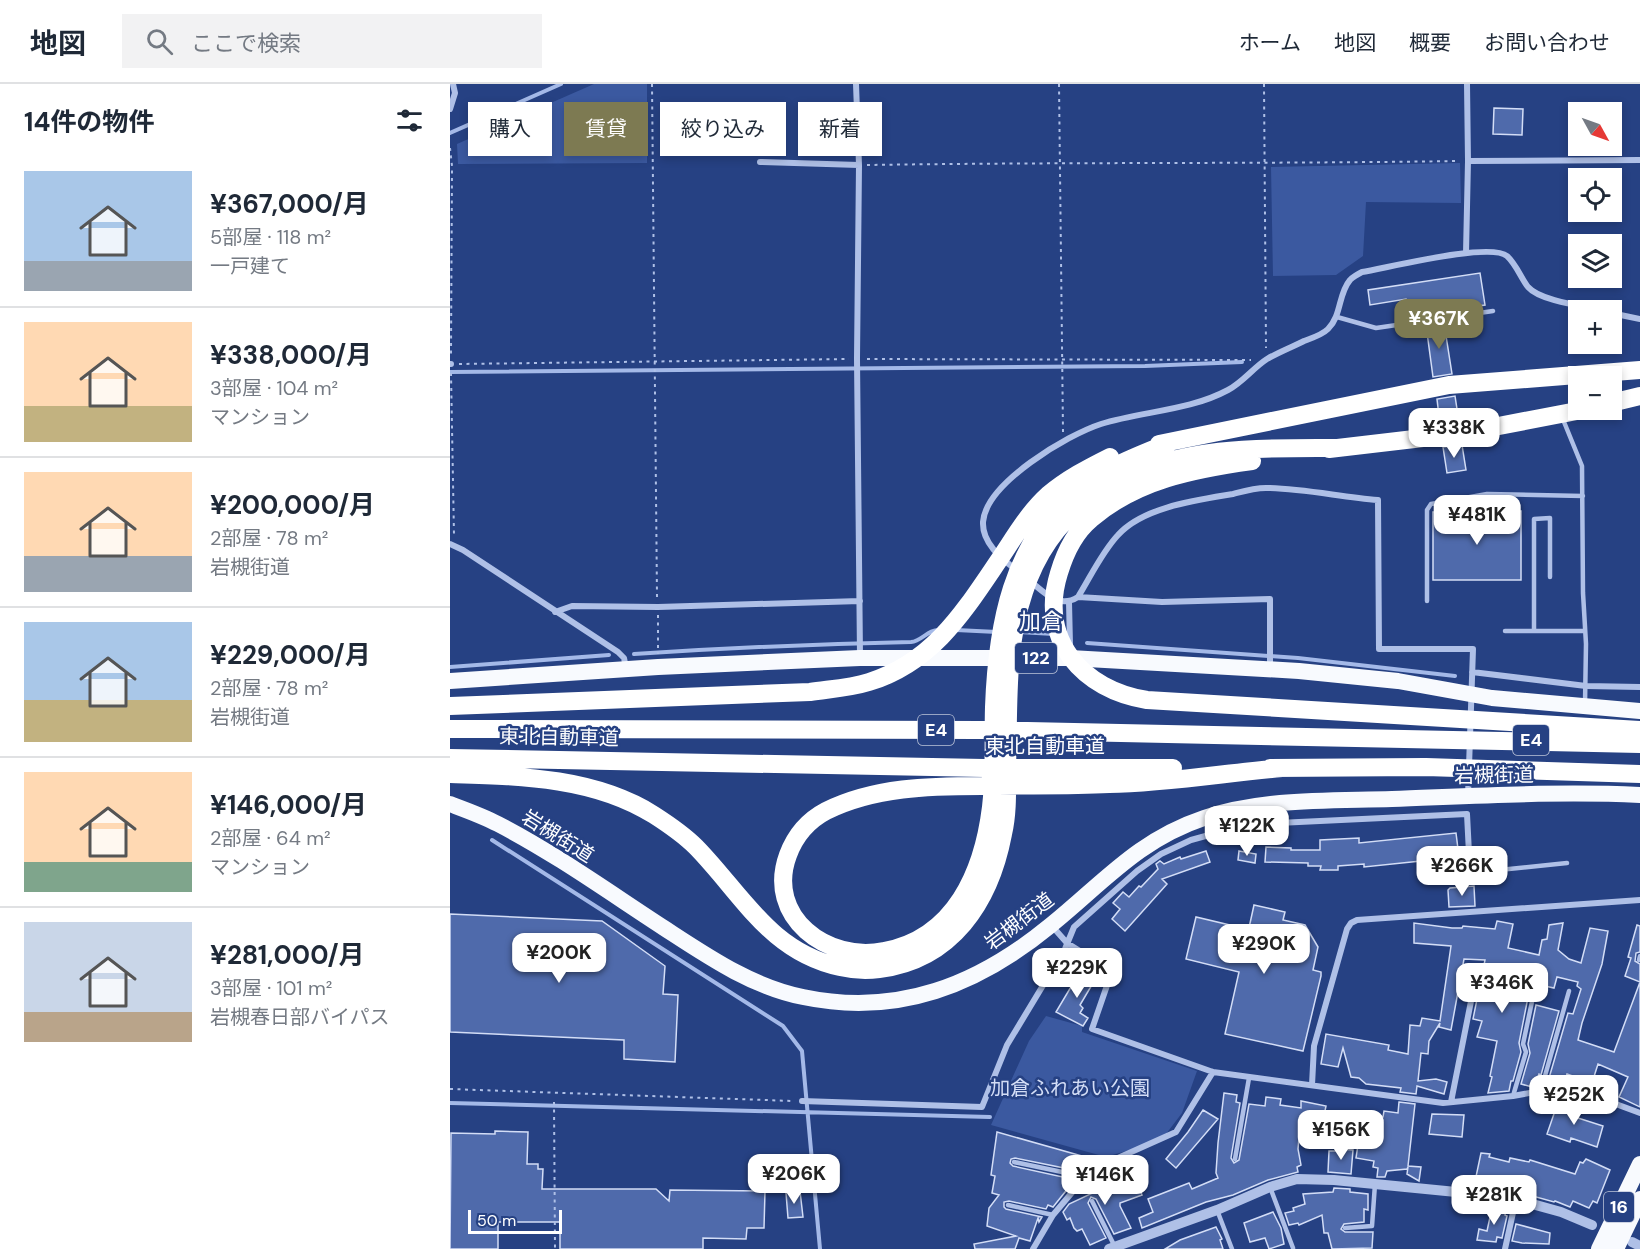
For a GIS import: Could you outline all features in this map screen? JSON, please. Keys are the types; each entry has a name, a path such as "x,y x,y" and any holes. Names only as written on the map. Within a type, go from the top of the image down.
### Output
{"highway":[{"path":"450,706 775,694 838,688 868,682 897,671 923,655 938,642 968,606 1078,489 1111,468 1171,442 1449,386 1640,368"},
{"path":"1568,413 1457,434 1340,447 1221,465 1173,475 1127,493 1089,520 1070,546 1062,562 1054,592 1054,616 1061,640 1075,664 1086,675 1108,689 1147,700 1640,730"},
{"path":"1034,536 1121,479 1169,461 1216,453 1272,448 1340,447"},
{"path":"1034,536 1033,569 1023,594 1017,622 1010,677 999,803 980,863 967,890 948,917 925,937 900,948 875,953 852,951 833,947 813,938 802,928 793,915 784,893 784,864 793,842 803,827 824,812 869,795 923,787 1113,784 1282,768"},
{"name":"122","path":"450,681 626,670 860,647 1270,669 1398,681 1472,695 1640,711"},
{"name":"東北自動車道","path":"450,729 982,730 1640,744"},
{"name":"東北自動車道","path":"450,758 984,768 1426,767 1640,774"},
{"path":"450,774 553,780 601,791 629,801 654,815 694,846 759,920 780,940 817,961 855,970 878,969 918,959 935,949 958,930 982,898 995,866 1004,832 999,803"},
{"name":"岩槻街道","path":"450,804 496,822 745,977 772,989 801,997 856,1004 912,998 941,991 993,966 1051,925 1120,864 1141,849 1179,828 1219,813 1282,803 1468,796 1637,795"},
{"name":"16","path":"1599,1249 1640,1164"},
{"name":"16","path":"1616,1249 1640,1199"}],"street":[{"path":"450,108 455,93 453,84"},
{"path":"856,84 859,165 857,369 860,647"},
{"path":"1466,253 1467,84"},
{"path":"1468,161 1640,160"},
{"path":"760,162 859,165"},
{"path":"1468,796 1473,649 1378,649 1378,500 1303,490 1266,488 1158,510 1130,524 1118,535 1078,597 1069,603 1062,603 1046,594 993,549 985,535 983,521 993,500 1016,473 1040,454 1066,439 1101,424 1200,402 1228,390 1266,360 1327,331 1337,317 1351,279 1362,272 1466,253 1494,251 1507,256 1530,289 1543,298 1568,303"},
{"path":"1622,315 1640,319"},
{"path":"452,545 618,652 624,658 626,670"},
{"path":"1078,597 1162,602 1270,599 1270,669"},
{"path":"555,612 572,606 658,607 860,601"},
{"path":"1069,603 1070,658"},
{"path":"1472,672 1586,686 1640,687"},
{"path":"802,1101 982,1107 1007,1045 1065,949 1074,927 1137,871 1161,854 1191,840 1231,829 1278,823 1467,814 1470,873"},
{"path":"1311,1085 1314,1046 1347,928 1351,923 1369,919 1640,900"},
{"path":"1051,925 1067,943 1112,971 1092,1029 1213,1072 1443,1103 1513,1096 1567,1086 1640,1113"},
{"path":"1451,1102 1478,966"},
{"path":"1033,1249 1053,1215 1091,1170 1176,1132 1213,1072"},
{"path":"1112,1248 1217,1210 1270,1187 1297,1179 1334,1180 1516,1199 1561,1212 1592,1225"},
{"path":"1505,1249 1516,1199"}],"lane":[{"path":"1337,317 1376,328 1493,311"},
{"path":"1560,414 1582,466 1586,686 1584,707"},
{"path":"1427,601 1427,510 1431,504 1487,494 1583,496"},
{"path":"1534,631 1534,519 1550,518 1550,577"},
{"path":"1504,631 1585,631"},
{"path":"1470,873 1568,863"},
{"path":"1513,1096 1526,1052 1523,1044 1537,978"},
{"path":"1541,1090 1569,992"},
{"path":"1235,1159 1249,1078"},
{"path":"1014,1162 1086,1177"},
{"path":"1345,1228 1372,1226 1375,1184"},
{"path":"1270,1187 1293,1248"},
{"path":"1092,1201 1112,1248"},
{"path":"1008,1205 1053,1215"},
{"path":"1217,1210 1233,1249"}],"path":[{"path":"652,84 658,649"},
{"path":"1059,84 1063,433 1066,439"},
{"path":"1264,84 1266,360"},
{"path":"450,148 452,166 450,364"},
{"path":"859,165 1468,161"},
{"path":"451,376 452,545"},
{"path":"450,1089 802,1101"},
{"path":"554,1102 555,1249"}],"green space":[{"path":"594,84 647,84 647,102 564,102 564,156 647,156 647,163 458,164 457,144 468,139 468,156 552,156 552,102"},
{"path":"1460,163 1461,203 1366,202 1363,256 1336,275 1273,276 1271,167"},
{"name":"加倉ふれあい公園","path":"1046,1016 1082,1026 1082,1032 1197,1071 1182,1113 1166,1134 1136,1148 1106,1157 991,1125 1029,1041"}],"building":[{"path":"1494,108 1523,109 1522,135 1493,134"},
{"path":"1480,273 1485,305 1443,311 1443,314 1409,317 1406,299 1370,305 1368,290"},
{"path":"1444,323 1452,374 1433,377 1426,325"},
{"path":"1455,396 1459,422 1440,425 1437,399"},
{"path":"1462,445 1466,470 1447,473 1443,447"},
{"path":"1521,511 1521,580 1433,580 1433,512"},
{"path":"1456,833 1459,857 1364,867 1364,864 1338,866 1338,870 1320,870 1321,866 1308,866 1308,863 1265,862 1266,847 1320,850 1320,840 1359,838 1359,843"},
{"path":"1206,851 1210,862 1162,879 1167,884 1125,931 1112,919 1120,909 1113,903 1123,892 1129,897 1139,886 1141,887 1158,869 1156,864 1160,861 1164,864 1180,857 1181,859"},
{"path":"1239,851 1256,854 1255,863 1238,860"},
{"path":"1474,886 1475,906 1449,907 1448,890 1450,888"},
{"path":"1254,905 1285,912 1283,920 1305,925 1318,947 1313,970 1321,972 1321,976 1303,1051 1225,1034 1239,972 1186,959 1196,917 1234,926 1247,937"},
{"path":"450,914 602,921 665,966 663,994 678,995 675,1062 624,1059 624,1040 450,1032"},
{"path":"1497,921 1513,924 1508,948 1539,955 1542,940 1547,939 1549,925 1563,923 1558,950 1569,959 1581,963 1590,928 1608,931 1602,964 1578,1040 1614,1052 1640,982 1640,1107 1619,1097 1628,1077 1598,1064 1592,1083 1567,1074 1565,1081 1561,1082 1549,1078 1568,1013 1573,1014 1581,989 1577,986 1578,982 1557,977 1554,988 1540,985 1541,977 1537,974 1533,975 1531,982 1519,1043 1521,1052 1509,1091 1488,1093 1497,1041 1477,1037 1482,1021 1473,1019 1485,960 1464,959 1451,1030 1439,1027 1440,1023 1429,1041 1428,1054 1421,1053 1418,1081 1436,1079 1447,1082 1444,1094 1417,1086 1416,1094 1400,1092 1401,1088 1366,1084 1359,1078 1351,1077 1343,1048 1338,1067 1321,1064 1326,1034 1389,1045 1388,1050 1408,1054 1410,1025 1420,1026 1422,1018 1440,1021 1451,946 1414,943 1414,923 1452,928 1463,926 1495,929"},
{"path":"1637,925 1640,926 1640,952 1636,953 1635,961 1640,964 1640,982 1625,976"},
{"path":"1081,970 1096,978 1080,1005 1083,1008 1080,1013 1088,1018 1083,1026 1056,1012"},
{"path":"1536,1005 1559,1011 1541,1075 1539,1074 1535,1087 1532,1087 1521,1084 1530,1053 1528,1044"},
{"path":"1224,1093 1237,1095 1236,1102 1240,1103 1231,1158 1234,1163 1239,1160 1249,1104 1265,1106 1266,1097 1281,1099 1280,1105 1301,1108 1301,1101 1326,1106 1321,1130 1300,1127 1298,1149 1301,1165 1297,1167 1298,1172 1206,1202 1142,1228 1139,1218 1153,1212 1148,1199 1189,1183 1192,1189 1218,1178 1216,1173 1218,1143"},
{"path":"1561,1101 1581,1107 1578,1118 1603,1126 1597,1147 1571,1138 1570,1142 1547,1134 1556,1108"},
{"path":"1399,1102 1415,1104 1408,1166 1421,1167 1419,1181 1407,1174 1408,1167 1387,1171 1385,1177 1377,1177 1378,1168 1373,1167 1374,1161 1356,1158 1360,1132 1358,1132 1359,1126 1353,1124 1354,1114 1383,1117 1384,1111 1398,1113"},
{"path":"1203,1110 1218,1119 1176,1168 1166,1159"},
{"path":"1432,1114 1464,1115 1462,1137 1429,1134"},
{"path":"495,1131 528,1132 527,1164 538,1164 538,1169 543,1169 542,1189 656,1189 669,1201 670,1190 765,1191 764,1228 747,1228 746,1239 703,1238 703,1249 560,1249 560,1222 498,1222 498,1249 450,1249 451,1133 495,1134"},
{"path":"997,1132 1089,1158 1085,1169 1075,1166 1074,1170 1011,1159 1010,1163 1013,1166 1072,1179 1069,1187 1053,1207 1048,1205 1046,1209 1009,1201 1004,1202 1006,1209 1042,1217 1039,1222 1038,1218 1030,1241 1019,1238 1015,1249 975,1249 974,1244 1016,1236 987,1226 989,1208 999,1195 992,1193 995,1176 991,1175"},
{"path":"1337,1149 1353,1150 1351,1174 1328,1172 1329,1151 1337,1151"},
{"path":"1481,1153 1490,1154 1489,1157 1509,1162 1510,1158 1529,1162 1530,1160 1575,1174 1580,1162 1583,1163 1586,1159 1610,1170 1597,1203 1593,1201 1589,1208 1573,1201 1570,1207 1529,1195 1530,1193 1504,1188 1506,1179 1485,1176 1481,1187 1474,1186"},
{"path":"1132,1169 1142,1195 1120,1203 1131,1228 1114,1234 1096,1199 1091,1197 1088,1203 1106,1238 1090,1245 1082,1229 1077,1231 1070,1218 1067,1220 1063,1212 1069,1204 1099,1190 1095,1183"},
{"path":"1334,1188 1368,1194 1368,1210 1364,1209 1364,1222 1344,1224 1341,1229 1345,1232 1373,1232 1372,1248 1332,1249 1328,1233 1324,1233 1322,1215 1299,1225 1298,1223 1289,1225 1285,1213 1294,1211 1293,1208 1305,1204 1303,1194 1333,1192"},
{"path":"800,1191 803,1217 788,1218 786,1193"},
{"path":"1492,1208 1506,1210 1505,1215 1507,1216 1502,1238 1497,1237 1496,1242 1477,1240 1479,1229 1487,1231"},
{"path":"1273,1212 1281,1228 1284,1244 1269,1249 1265,1238 1250,1242 1244,1223"},
{"path":"1516,1224 1550,1233 1549,1244 1512,1241"},
{"path":"1216,1227 1222,1239 1220,1240 1223,1249 1165,1249 1180,1240"}],"waterway":[{"path":"450,133 561,84"},
{"path":"450,372 1145,366 1242,362"},
{"path":"634,654 772,646 911,642 932,631 940,630"},
{"path":"956,630 997,632"},
{"path":"1019,632 1054,634"},
{"path":"1087,643 1298,658 1455,676"},
{"path":"450,667 609,655"},
{"path":"492,840 783,1026 802,1051 820,1249"},
{"path":"450,1103 990,1117"}],"district":[{"name":"加倉","path":"1041,621"}]}
